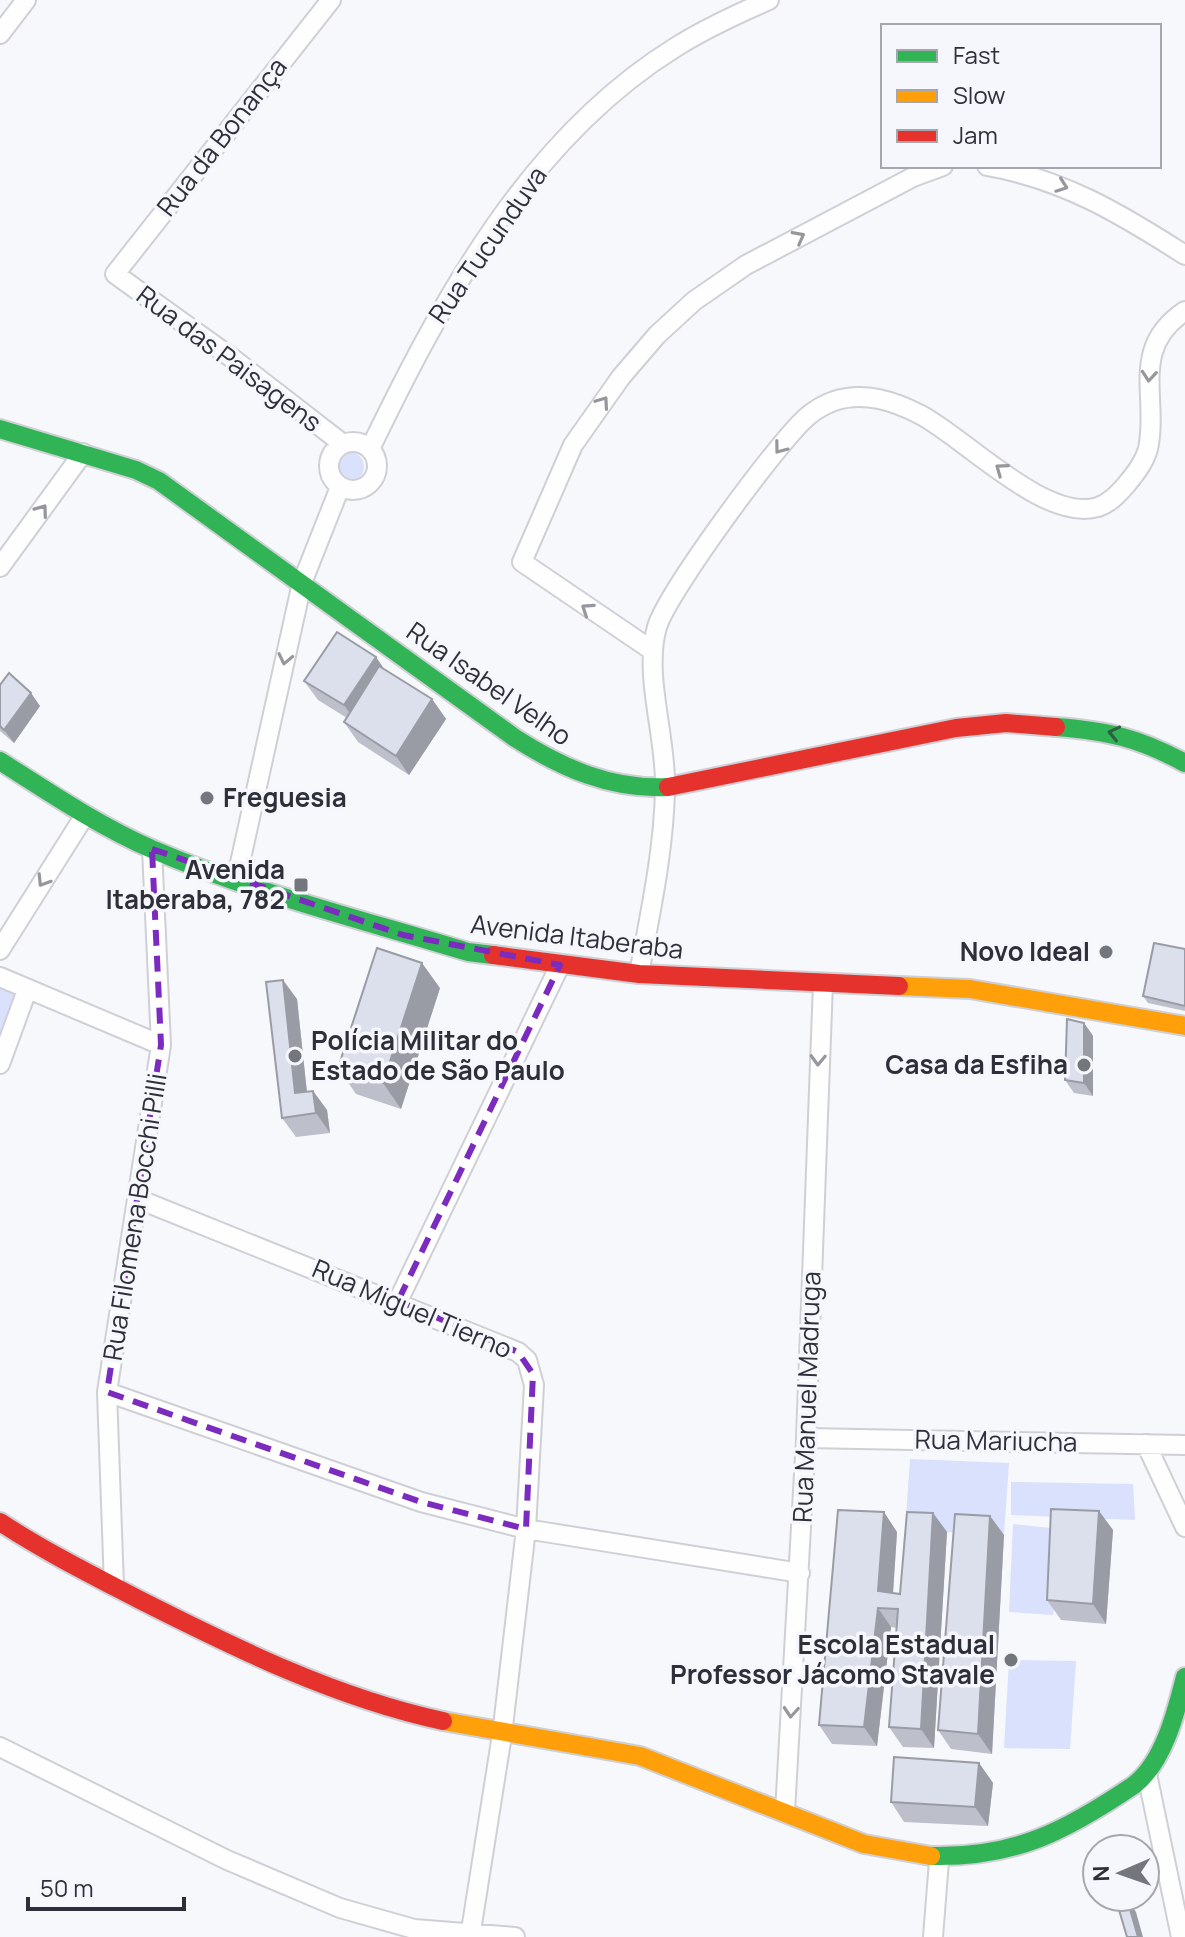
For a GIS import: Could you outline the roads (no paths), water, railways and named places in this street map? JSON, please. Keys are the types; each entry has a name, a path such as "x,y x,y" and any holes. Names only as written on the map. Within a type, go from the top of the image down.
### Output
{"street":[{"path":"0,34 26,0"},
{"name":"Rua da Bonança","path":"115,274 331,0"},
{"name":"Rua Tucunduva","path":"370,449 454,284 501,216 560,144 638,74 675,47 769,0"},
{"path":"653,651 522,562 573,445 621,377 657,335 694,301 746,265 913,177 938,168"},
{"path":"1000,168 1071,188 1185,255"},
{"name":"Rua das Paisagens","path":"115,274 232,358 343,444"},
{"path":"639,974 666,787 653,651 657,625 694,564 786,440 808,416 831,402 871,397 898,404 953,435 1039,497 1070,509 1097,507 1114,499 1139,470 1148,451 1147,387 1150,362 1159,336 1185,311"},
{"name":"Rua Isabel Velho","path":"0,429 83,453 159,481 559,767 620,786 666,787 956,728 1006,723 1106,731 1147,742 1185,763"},
{"path":"355,442 370,449 377,470 369,484 355,491 340,487 329,474 333,451 343,444 355,442"},
{"path":"0,567 83,453"},
{"path":"236,881 302,583 340,487"},
{"name":"Avenida Itaberaba","path":"0,761 85,815 152,849 236,881 468,952 639,974 970,989 1185,1026"},
{"path":"0,950 85,815"},
{"name":"Rua Filomena Bocchi Pilli","path":"114,1586 107,1392 161,1045 152,849"},
{"path":"398,1301 560,965"},
{"path":"0,977 161,1045"},
{"name":"Rua Manuel Madruga","path":"785,1812 800,1573 823,983"},
{"path":"0,1064 27,990"},
{"name":"Rua Miguel Tierno","path":"138,1199 398,1301 518,1352 527,1360 534,1385 526,1529 502,1735 470,1936"},
{"path":"107,1392 421,1502 526,1529 800,1573"},
{"name":"Rua Mariucha","path":"806,1438 1185,1445"},
{"path":"1146,1444 1185,1527"},
{"path":"0,1522 209,1635 312,1678 431,1718 502,1735 604,1748 640,1756 705,1778 844,1839 939,1861 974,1859 1027,1846 1067,1829 1147,1774"},
{"path":"1181,1937 1147,1774 1185,1677"},
{"path":"0,1747 227,1860 340,1908 414,1929 470,1936 515,1937"},
{"path":"933,1937 939,1861"}],"place":[{"name":"Freguesia","path":"207,798"},
{"name":"Avenida Itaberaba, 782","path":"301,885"},
{"name":"Novo Ideal","path":"1106,952"},
{"name":"Polícia Militar do Estado de São Paulo","path":"295,1056"},
{"name":"Casa da Esfiha","path":"1084,1065"},
{"name":"Escola Estadual Professor Jácomo Stavale","path":"1011,1660"}]}
